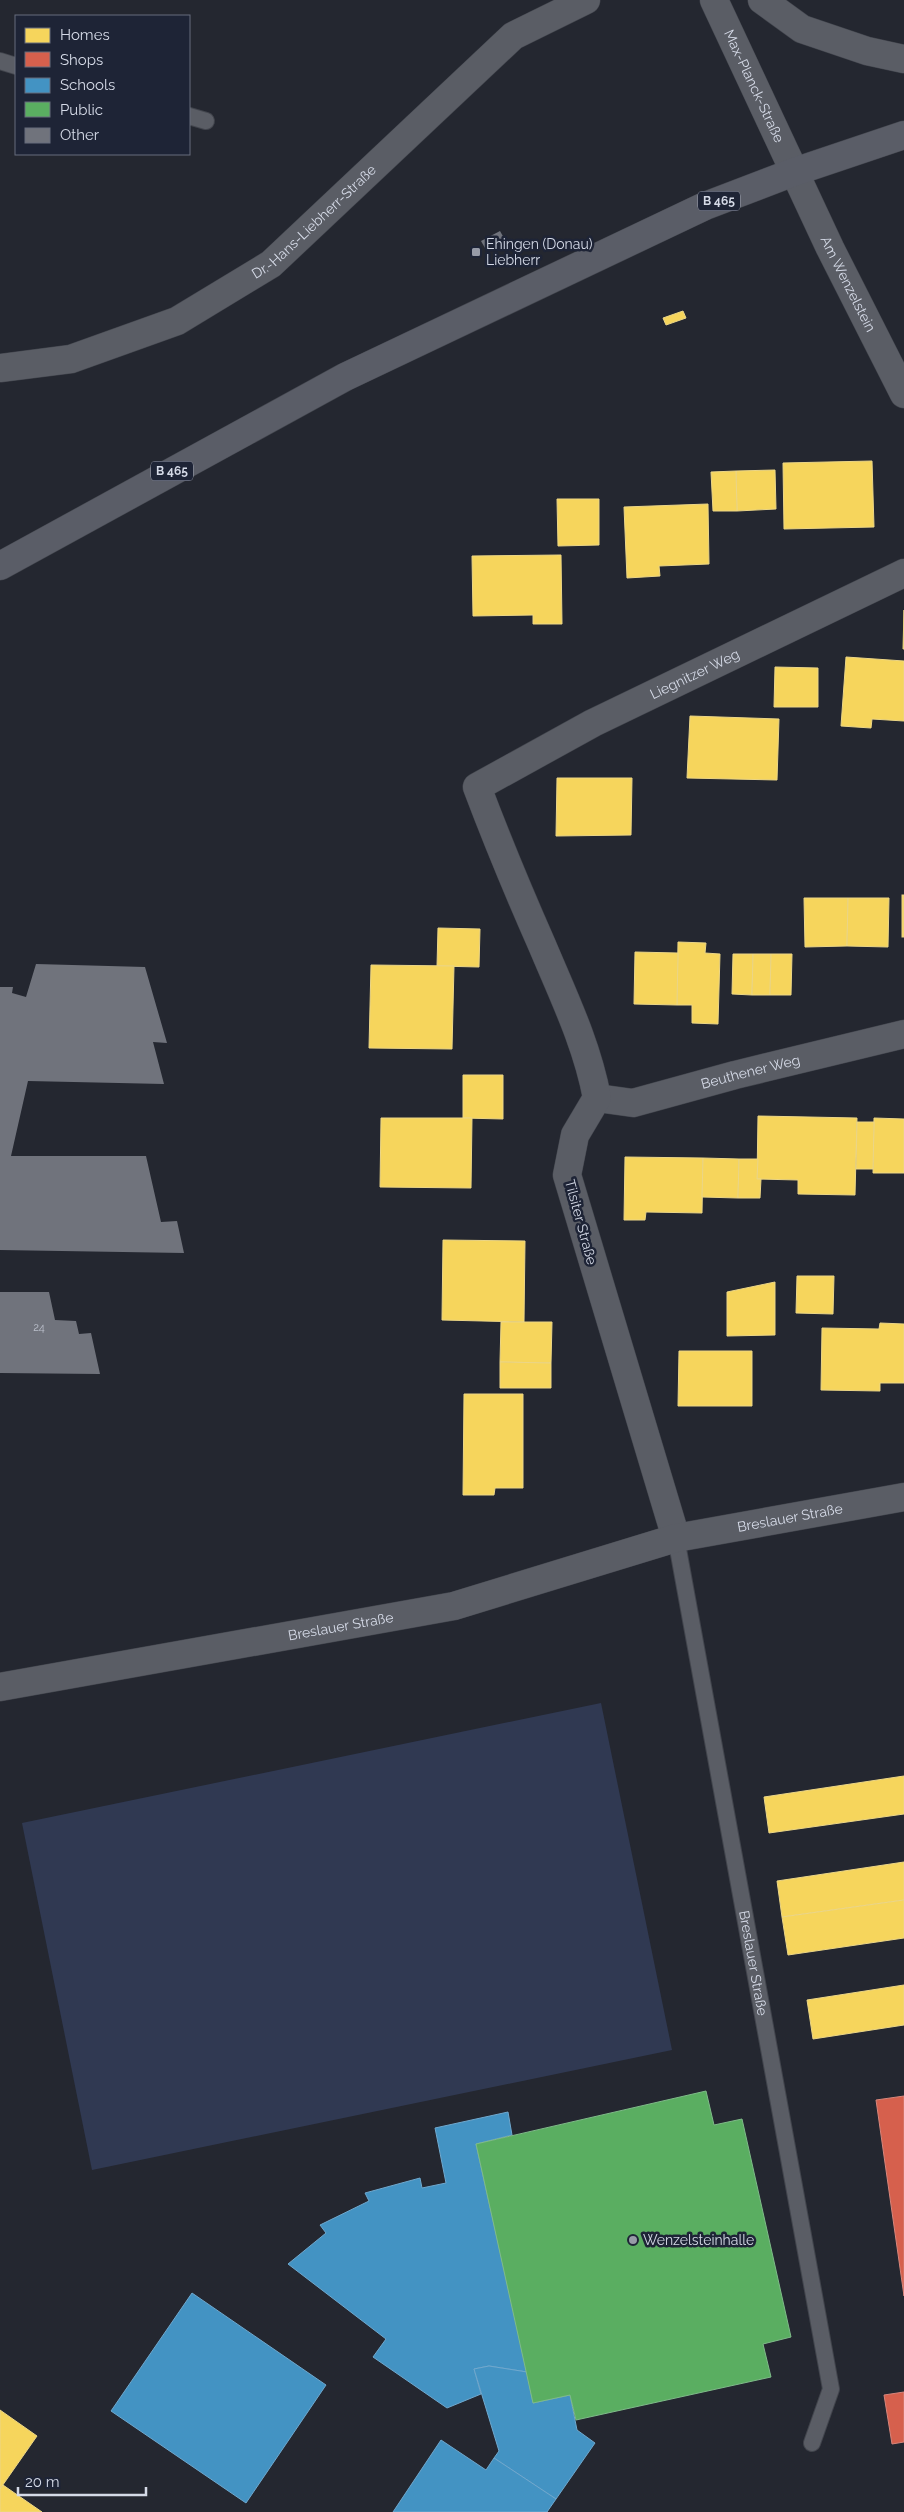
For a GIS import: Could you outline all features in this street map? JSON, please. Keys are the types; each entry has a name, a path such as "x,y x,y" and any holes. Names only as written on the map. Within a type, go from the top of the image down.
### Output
{"main road":[{"name":"B 465","path":"0,566 346,377 705,206 794,172 904,135"}],"street":[{"name":"Dr.-Hans-Liebherr-Straße","path":"0,368 71,359 177,321 271,264 513,36 586,0"},
{"name":"Max-Planck-Straße","path":"714,0 794,172"},
{"path":"762,0 802,29 867,51 904,59"},
{"name":"Am Wenzelstein","path":"794,172 904,394"},
{"name":"Liegnitzer Weg","path":"597,1098 592,1071 576,1026 503,855 478,787 593,723 904,573"},
{"name":"Beuthener Weg","path":"597,1098 632,1103 735,1075 904,1034"},
{"name":"Tilsiter Straße","path":"597,1098 575,1136 567,1175 676,1538"},
{"name":"Breslauer Straße","path":"0,1687 454,1606 676,1538 904,1497"}],"lane":[{"path":"0,61 15,66"},
{"path":"190,116 206,121"},
{"name":"Breslauer Straße","path":"676,1538 832,2389 812,2443"}],"shaded area":[{"path":"601,1703 672,2050 92,2170 22,1823"}],"building: Homes":[{"path":"683,311 686,318 666,325 663,318"},
{"path":"872,461 874,527 784,529 783,463"},
{"path":"775,470 776,509 737,511 736,471"},
{"path":"736,471 737,511 713,511 711,472"},
{"path":"557,499 599,499 599,545 558,546"},
{"path":"708,504 709,564 659,566 660,576 627,578 624,507"},
{"path":"561,555 562,624 533,624 533,615 473,616 472,556"},
{"path":"904,610 904,649 903,649"},
{"path":"846,657 904,661 904,721 872,719 871,728 841,726"},
{"path":"775,667 818,668 818,707 774,707"},
{"path":"690,716 779,719 777,780 687,778"},
{"path":"557,778 632,778 631,835 556,836"},
{"path":"902,895 904,895 904,937 902,937"},
{"path":"804,898 848,898 847,946 805,947"},
{"path":"848,898 889,898 888,947 847,946"},
{"path":"438,928 480,929 479,967 437,966"},
{"path":"678,942 706,943 705,953 720,954 718,1024 692,1023 692,1005 677,1005"},
{"path":"635,952 678,953 677,1005 634,1004"},
{"path":"733,954 753,954 752,995 732,994"},
{"path":"753,954 771,954 770,995 752,995"},
{"path":"771,954 792,954 791,995 770,995"},
{"path":"371,965 454,966 452,1049 369,1048"},
{"path":"463,1075 503,1075 503,1119 463,1118"},
{"path":"758,1116 857,1118 855,1195 798,1194 798,1180 757,1179"},
{"path":"381,1118 472,1118 471,1188 380,1187"},
{"path":"874,1118 904,1119 904,1173 873,1173"},
{"path":"857,1122 874,1122 873,1169 856,1169"},
{"path":"625,1157 703,1158 702,1213 646,1212 645,1220 624,1220"},
{"path":"703,1158 739,1159 738,1198 702,1197"},
{"path":"739,1159 758,1159 757,1179 761,1179 760,1198 738,1198"},
{"path":"443,1240 525,1241 524,1322 442,1320"},
{"path":"797,1276 834,1276 833,1314 796,1313"},
{"path":"775,1282 775,1335 727,1336 727,1292"},
{"path":"501,1322 552,1322 551,1363 500,1362"},
{"path":"880,1323 904,1324 904,1383 880,1383 880,1391 821,1390 822,1328 879,1329"},
{"path":"679,1351 752,1351 752,1406 678,1406"},
{"path":"500,1362 551,1363 551,1388 500,1388"},
{"path":"464,1394 523,1394 523,1488 495,1488 494,1495 463,1495"},
{"path":"904,1776 904,1814 769,1833 764,1797"},
{"path":"904,1862 904,1900 782,1917 777,1881"},
{"path":"904,1900 904,1938 788,1955 782,1917"},
{"path":"904,1985 904,2025 813,2039 807,2000"},
{"path":"0,2410 37,2436 0,2489"},
{"path":"3,2485 42,2512 0,2512 0,2489"}],"building: Shops":[{"path":"904,2096 904,2296 876,2100"},
{"path":"904,2392 904,2442 892,2444 884,2395"}],"building: Schools":[{"path":"508,2112 512,2135 476,2144 527,2372 489,2366 474,2369 481,2394 447,2408 373,2357 386,2339 288,2264 326,2233 320,2225 369,2201 365,2193 420,2178 422,2188 446,2183 435,2128"},
{"path":"192,2293 326,2385 246,2503 111,2411"},
{"path":"489,2366 527,2372 533,2403 570,2395 577,2430 595,2443 556,2499 494,2458 499,2451 474,2369"},
{"path":"441,2440 486,2470 494,2458 556,2499 547,2512 393,2512"}],"building: Public":[{"name":"Wenzelsteinhalle","path":"706,2091 714,2125 742,2119 791,2337 763,2344 771,2377 576,2420 570,2395 533,2403 476,2144"}],"building: Other":[{"path":"500,231 504,238 485,248 481,241"},
{"path":"36,964 145,967 167,1043 153,1042 164,1084 28,1081 11,1156 146,1156 161,1222 177,1221 184,1253 0,1250 0,987 13,987 12,993 26,997"},
{"path":"0,1292 49,1292 55,1320 76,1321 79,1334 91,1333 100,1374 0,1373"}],"place":[{"name":"Ehingen (Donau) Liebherr","path":"476,252"},
{"name":"Wenzelsteinhalle","path":"633,2240"}]}
